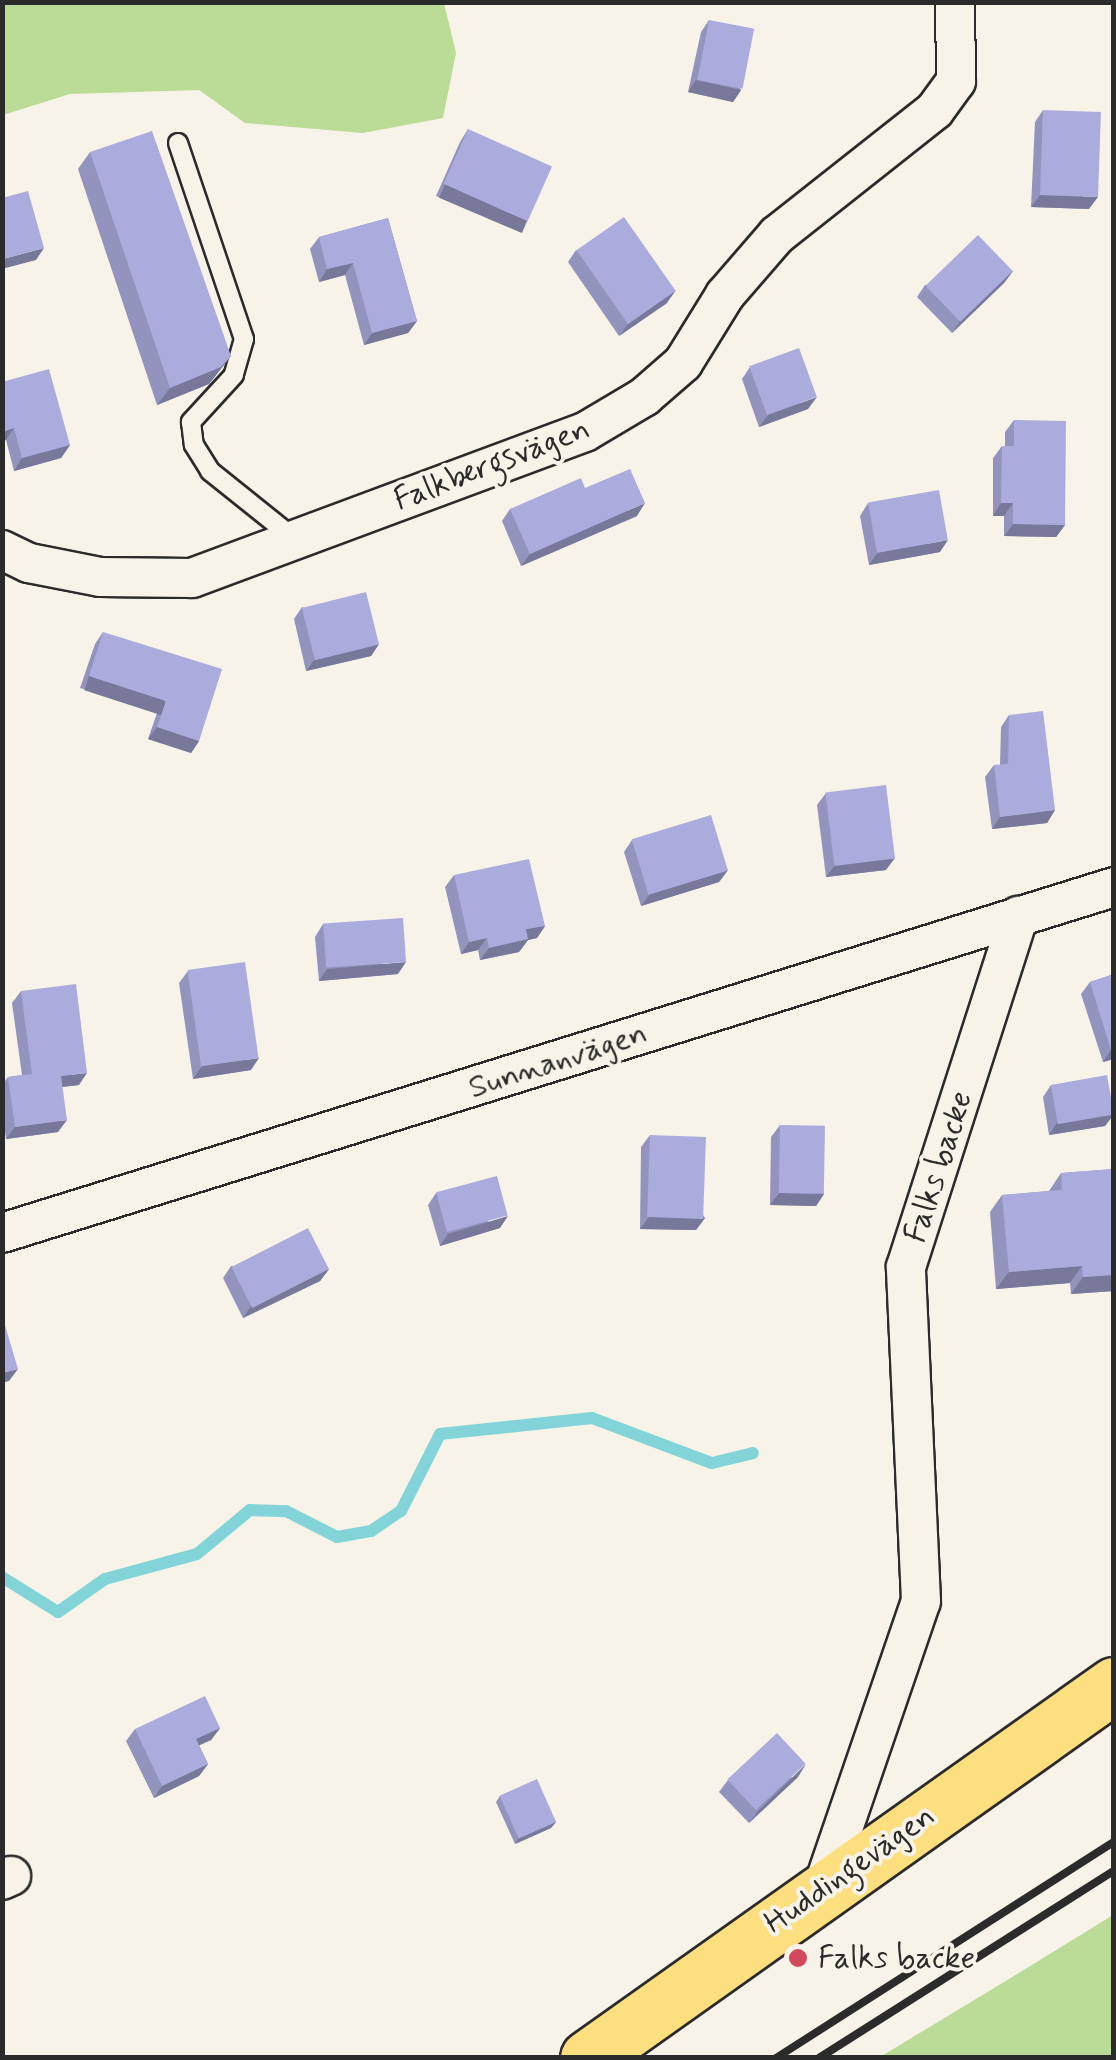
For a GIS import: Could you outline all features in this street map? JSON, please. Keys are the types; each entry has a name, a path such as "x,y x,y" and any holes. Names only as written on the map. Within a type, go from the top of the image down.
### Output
{"main road":[{"name":"Huddingevägen","path":"588,2058 823,1887 1114,1685"}],"street":[{"name":"Falkbergsvägen","path":"2,550 29,563 100,577 192,578 586,432 644,397 683,363 725,295 776,235 935,110 956,81 956,2"},
{"name":"Sunnanvägen","path":"2,1233 1114,887"},
{"name":"Falks backe","path":"823,1887 922,1600 906,1267 1019,916"}],"lane":[{"path":"178,143 244,339 234,375 191,422 194,444 210,470 295,540"}],"green space":[{"path":"3,2 444,3 456,53 443,118 363,133 245,123 199,90 70,94 3,115"},
{"path":"1113,1915 1113,2057 880,2057 1027,1968"}],"building":[{"path":"709,20 754,29 743,89 697,80"},
{"path":"1043,110 1101,112 1098,197 1040,195"},
{"path":"468,129 552,166 528,221 444,184"},
{"path":"152,131 231,356 221,367 170,388 90,152"},
{"path":"28,191 44,248 3,259 2,198"},
{"path":"624,217 676,291 628,324 576,250"},
{"path":"388,218 417,321 372,333 353,263 327,269 319,237"},
{"path":"978,235 1013,271 960,322 925,286"},
{"path":"799,348 817,397 767,415 749,366"},
{"path":"49,369 70,445 22,458 14,428 2,432 2,382"},
{"path":"1014,420 1066,421 1065,525 1013,524 1013,503 1001,503 1002,446 1014,446"},
{"path":"630,469 645,503 530,554 510,509 581,478 585,488"},
{"path":"939,490 948,540 877,553 868,503"},
{"path":"366,592 379,644 315,660 302,608"},
{"path":"103,632 222,669 199,741 157,727 166,701 89,676"},
{"path":"1043,711 1055,810 1000,817 994,765 1008,764 1009,715"},
{"path":"886,785 895,858 834,866 825,792"},
{"path":"711,815 728,870 649,895 632,839"},
{"path":"529,859 545,926 526,929 528,939 489,948 487,938 469,942 454,875"},
{"path":"403,918 406,962 326,967 323,924"},
{"path":"245,962 258,1058 201,1066 188,970"},
{"path":"1114,974 1114,1049 1111,1050 1090,982"},
{"path":"76,984 87,1073 61,1076 67,1120 15,1127 8,1077 32,1074 21,991"},
{"path":"1107,1075 1114,1114 1058,1124 1051,1085"},
{"path":"780,1125 825,1126 824,1194 779,1193"},
{"path":"650,1135 706,1137 703,1219 647,1217"},
{"path":"1114,1169 1114,1275 1083,1277 1082,1266 1009,1272 1002,1195 1062,1190 1061,1173"},
{"path":"497,1176 508,1216 447,1232 436,1192"},
{"path":"308,1228 329,1269 252,1308 231,1267"},
{"path":"2,1323 18,1369 2,1373"},
{"path":"205,1696 220,1728 196,1739 208,1764 162,1786 135,1729"},
{"path":"777,1733 806,1764 756,1810 727,1779"},
{"path":"537,1779 556,1822 519,1839 500,1796"}],"waterway":[{"path":"2,1577 58,1612 105,1579 197,1554 250,1510 286,1511 337,1537 371,1531 401,1511 440,1434 592,1418 712,1463 753,1453"}],"railway":[{"path":"776,2058 1114,1842"},
{"path":"819,2058 1114,1871"}],"place":[{"name":"Falks backe","path":"798,1958"}]}
